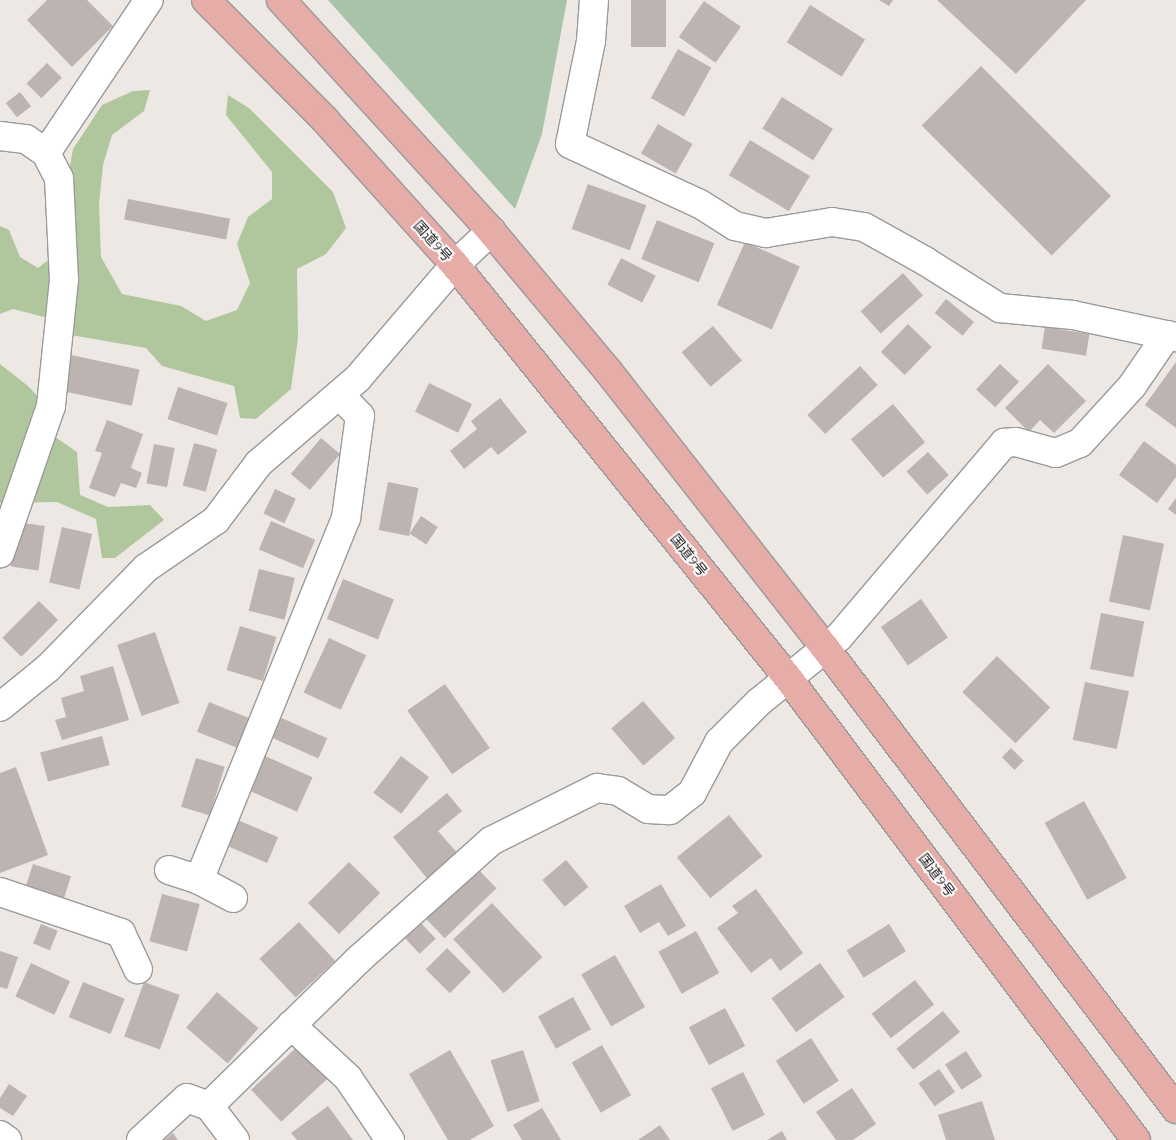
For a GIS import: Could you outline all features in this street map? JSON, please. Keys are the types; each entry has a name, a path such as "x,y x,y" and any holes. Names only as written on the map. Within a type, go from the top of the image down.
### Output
{"highway":[{"name":"国道9号","path":"206,0 325,120 455,265 788,678 1136,1140"},
{"path":"282,0 491,231 608,372 826,649 1176,1109"}],"street":[{"path":"46,153 149,0"},
{"path":"209,1106 358,960 491,841 598,788 618,791 648,809 670,810 692,793 719,742 759,702 839,637 1004,443 1016,442 1056,452 1080,443 1132,386 1172,336 1073,315 1000,308 925,261 864,228 832,222 766,233 736,226 700,204 570,144 591,41 594,0"},
{"path":"0,136 26,139 46,153 59,178 64,280 51,406 0,553"},
{"path":"0,707 48,668 146,568 216,520 259,463 358,378 455,265 491,231"},
{"path":"199,880 346,518 360,416 339,394"},
{"path":"169,870 199,880 233,898"},
{"path":"0,892 120,933 138,969"},
{"path":"291,1025 348,1078 390,1140"},
{"path":"140,1140 187,1098 209,1106 235,1140"},
{"path":"0,1136 7,1140"}],"green space":[{"path":"328,0 567,0 542,134 515,209"},
{"path":"150,90 144,111 112,135 103,165 99,204 101,257 122,294 181,306 206,321 237,310 250,283 237,244 248,217 272,199 272,172 226,115 228,95 249,108 333,192 346,228 326,254 297,269 298,338 291,389 256,419 240,418 234,386 162,366 146,348 65,334 48,318 13,309 0,314 0,226 9,230 20,257 38,268 62,249 66,188 73,149 102,105 133,91"},
{"path":"0,364 28,386 44,403 42,428 77,452 80,495 108,507 150,505 164,520 115,558 102,558 96,519 57,502 0,503"}],"building":[{"path":"47,0 87,0 113,26 72,67 27,20"},
{"path":"631,0 666,0 666,47 631,47"},
{"path":"879,0 893,0 889,6"},
{"path":"937,0 1086,0 1016,74"},
{"path":"704,1 741,27 716,63 679,37"},
{"path":"810,5 865,39 842,77 787,42"},
{"path":"678,49 711,67 684,116 651,98"},
{"path":"47,63 62,78 41,98 26,84"},
{"path":"981,66 1111,196 1052,256 922,125"},
{"path":"20,92 31,106 17,117 6,103"},
{"path":"782,97 833,129 813,160 762,128"},
{"path":"658,124 693,144 676,173 641,153"},
{"path":"750,140 810,176 789,211 729,175"},
{"path":"588,184 646,205 630,250 572,229"},
{"path":"128,199 230,219 226,239 124,220"},
{"path":"657,220 714,243 699,282 641,259"},
{"path":"745,242 800,266 772,329 717,305"},
{"path":"621,258 656,276 642,302 607,285"},
{"path":"903,273 923,295 881,333 861,311"},
{"path":"946,299 974,322 963,336 935,313"},
{"path":"908,324 932,347 905,375 881,352"},
{"path":"713,326 742,360 711,387 682,352"},
{"path":"1045,327 1089,334 1086,356 1042,349"},
{"path":"71,355 139,370 132,406 63,391"},
{"path":"1176,362 1176,428 1145,405"},
{"path":"1000,364 1019,382 995,407 976,390"},
{"path":"1048,364 1086,401 1054,433 1040,420 1029,432 1005,408"},
{"path":"860,366 878,385 825,434 807,415"},
{"path":"429,383 472,404 458,433 415,412"},
{"path":"178,387 227,403 217,435 167,419"},
{"path":"500,398 527,432 498,455 491,447 464,469 450,451 477,429 471,421"},
{"path":"893,404 925,442 883,478 851,439"},
{"path":"107,420 143,434 131,468 142,473 136,488 121,483 115,497 89,488 102,453 95,451"},
{"path":"321,438 340,454 310,490 291,474"},
{"path":"1144,441 1176,465 1176,477 1157,503 1119,475"},
{"path":"194,443 217,449 206,492 183,486"},
{"path":"154,444 175,448 167,487 146,483"},
{"path":"928,452 949,475 927,494 906,471"},
{"path":"388,482 418,488 409,536 379,530"},
{"path":"275,489 296,499 284,523 264,513"},
{"path":"1176,498 1176,515 1168,509"},
{"path":"421,516 438,527 426,545 410,534"},
{"path":"271,521 315,540 303,568 259,550"},
{"path":"17,522 45,526 38,570 11,567"},
{"path":"62,527 92,534 79,590 49,583"},
{"path":"1123,535 1164,544 1150,610 1109,602"},
{"path":"259,569 295,578 284,620 249,611"},
{"path":"343,579 394,600 378,639 327,619"},
{"path":"921,599 948,638 908,666 881,627"},
{"path":"39,601 58,620 21,657 2,638"},
{"path":"1101,613 1144,621 1133,677 1090,669"},
{"path":"240,626 276,637 263,681 227,670"},
{"path":"155,632 179,703 142,716 117,645"},
{"path":"329,638 366,655 341,710 304,692"},
{"path":"997,656 1050,707 1015,743 962,692"},
{"path":"113,666 129,720 62,740 55,720 66,717 61,698 84,691 80,676"},
{"path":"1085,682 1129,691 1117,749 1073,740"},
{"path":"445,684 490,748 452,774 407,710"},
{"path":"643,701 675,738 643,766 611,729"},
{"path":"209,702 249,718 237,748 197,732"},
{"path":"277,716 327,738 318,758 268,736"},
{"path":"102,736 110,765 48,782 40,753"},
{"path":"1011,748 1024,761 1015,770 1002,757"},
{"path":"265,756 313,777 297,812 250,791"},
{"path":"401,756 429,777 401,814 373,793"},
{"path":"196,758 225,767 210,816 181,807"},
{"path":"16,767 48,855 0,873 0,773"},
{"path":"447,793 462,811 438,831 460,856 430,882 393,837"},
{"path":"1084,801 1127,878 1087,900 1045,823"},
{"path":"729,815 762,856 710,898 677,857"},
{"path":"233,818 278,837 267,863 222,844"},
{"path":"566,860 588,887 565,907 542,880"},
{"path":"349,862 380,893 339,934 308,903"},
{"path":"33,864 71,876 64,898 26,886"},
{"path":"477,868 496,888 445,938 425,918"},
{"path":"661,884 686,926 668,936 659,922 640,933 624,906"},
{"path":"756,889 803,953 780,971 771,958 751,973 717,928 738,913 732,906"},
{"path":"162,894 200,904 187,951 149,941"},
{"path":"492,903 542,957 504,993 453,939"},
{"path":"299,922 335,961 296,998 260,959"},
{"path":"420,922 436,939 420,954 404,937"},
{"path":"41,924 58,931 50,950 33,943"},
{"path":"889,924 906,951 864,978 847,950"},
{"path":"696,931 719,973 682,994 658,952"},
{"path":"447,948 471,972 450,993 426,969"},
{"path":"0,951 18,957 7,989 0,987"},
{"path":"615,955 645,1007 611,1026 581,974"},
{"path":"31,963 70,981 54,1015 15,997"},
{"path":"820,963 845,997 796,1032 771,998"},
{"path":"915,980 934,1004 891,1038 872,1014"},
{"path":"83,982 125,999 110,1034 69,1017"},
{"path":"144,982 180,995 160,1049 124,1037"},
{"path":"217,992 259,1028 228,1064 186,1027"},
{"path":"573,997 591,1029 556,1049 538,1016"},
{"path":"725,1008 745,1046 709,1065 689,1027"},
{"path":"943,1011 960,1032 913,1070 896,1049"},
{"path":"811,1038 839,1081 804,1104 776,1061"},
{"path":"602,1045 631,1095 601,1113 572,1062"},
{"path":"298,1046 328,1078 281,1122 251,1090"},
{"path":"450,1050 494,1126 470,1140 448,1140 409,1074"},
{"path":"523,1050 540,1101 507,1112 491,1061"},
{"path":"966,1051 982,1076 961,1090 945,1065"},
{"path":"939,1069 955,1092 935,1106 919,1083"},
{"path":"743,1072 765,1115 733,1131 711,1088"},
{"path":"9,1084 27,1096 13,1116 0,1108 0,1098"},
{"path":"852,1088 876,1124 853,1140 836,1140 816,1112"},
{"path":"982,1101 995,1140 946,1140 938,1115"},
{"path":"328,1106 353,1140 297,1140 291,1133"},
{"path":"542,1108 561,1140 522,1140 513,1125"},
{"path":"660,1125 670,1140 638,1140"},
{"path":"782,1131 787,1140 767,1140"},
{"path":"173,1133 178,1140 164,1140"}]}
